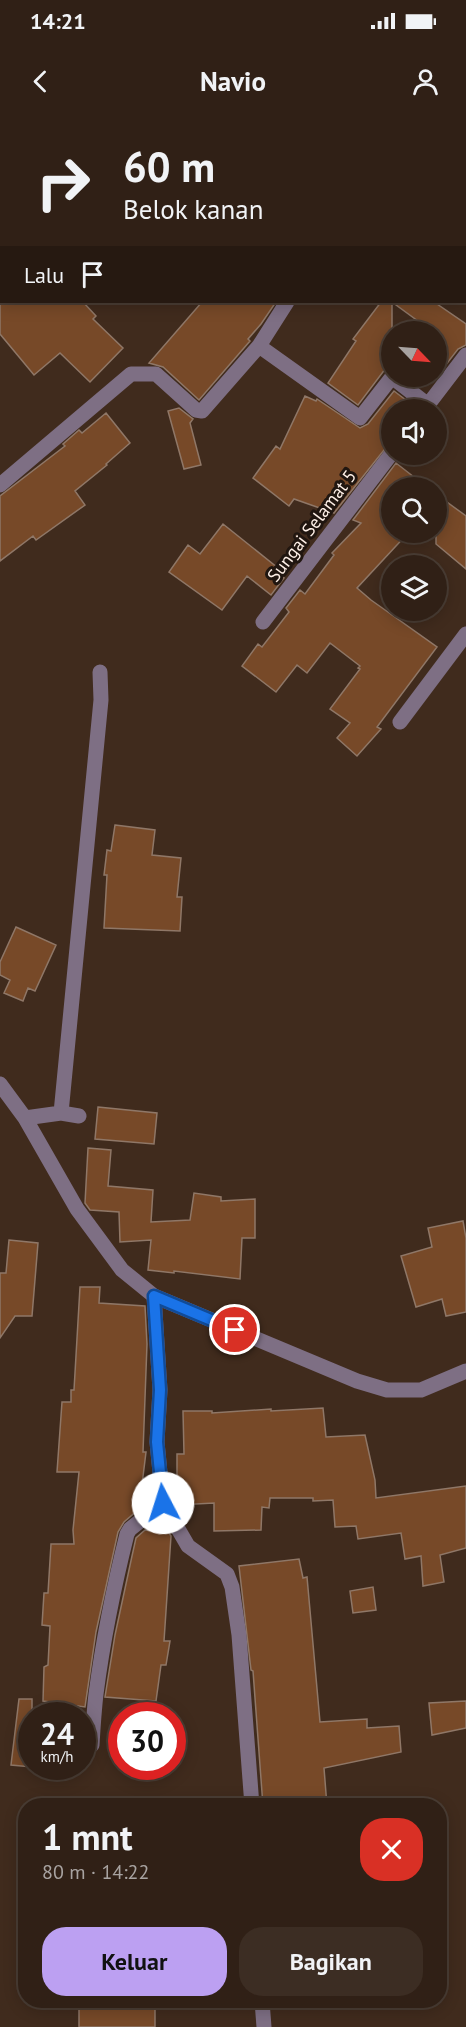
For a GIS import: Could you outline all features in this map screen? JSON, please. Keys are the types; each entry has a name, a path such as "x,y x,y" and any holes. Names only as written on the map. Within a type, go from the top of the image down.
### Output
{"street":[{"path":"0,484 130,374 156,374 196,410 202,411 259,346 286,303"},
{"path":"259,346 360,418 392,377 417,399"},
{"path":"432,399 466,355"},
{"name":"Sungai Selamat 5","path":"263,622 383,465"},
{"path":"400,722 466,634"},
{"path":"61,1113 101,700 100,672"},
{"path":"0,1084 25,1118 77,1209 122,1270 154,1296 357,1380 387,1390 421,1390 466,1371"},
{"path":"25,1118 61,1113 79,1116"},
{"path":"154,1296 160,1390 157,1442 163,1503 188,1546 227,1574 232,1587 239,1635 251,1798"},
{"path":"96,1707 116,1578 127,1534 163,1503"},
{"path":"263,2008 264,2027"}],"building":[{"path":"0,303 84,303 96,316 93,319 123,348 90,382 60,353 34,375 0,334"},
{"path":"201,303 275,303 248,339 250,341 199,400 163,367 149,363"},
{"path":"380,303 392,303 392,321 381,321 381,375 358,405 328,383 356,341 353,339"},
{"path":"393,303 435,303 466,324 466,345 458,349 447,363 447,321 418,321"},
{"path":"394,391 404,399 388,399"},
{"path":"305,396 316,401 317,399 360,428 368,424 381,408 381,454 334,513 294,499 289,506 253,478 276,446 280,449"},
{"path":"179,408 193,419 190,423 201,465 184,469 168,411"},
{"path":"106,413 130,443 75,491 85,505 36,540 33,536 0,561 0,496 65,446 63,444 79,430 82,433"},
{"path":"394,465 399,465 414,477 385,477"},
{"path":"381,483 381,543 399,543 388,555 381,555 381,562 357,588 381,607 381,621 400,621 437,647 377,727 381,729 357,756 337,738 350,723 330,709 360,666 330,643 307,673 297,665 276,692 242,666 258,644 262,647 289,612 286,608 300,590 305,594 334,555 332,553 361,523 353,520"},
{"path":"447,502 466,516 466,569 436,544 447,543"},
{"path":"223,524 278,568 275,571 284,578 271,595 247,576 222,610 169,572 188,545 200,554"},
{"path":"115,825 155,830 152,855 181,858 177,897 182,897 180,931 104,928 107,875 104,875 107,850 111,851"},
{"path":"16,927 56,945 35,991 28,988 23,1001 4,993 10,980 0,975 0,962"},
{"path":"98,1107 157,1113 154,1144 95,1139"},
{"path":"88,1148 111,1150 108,1186 153,1190 151,1222 190,1220 194,1193 221,1197 221,1201 255,1199 255,1238 242,1238 240,1279 148,1270 151,1240 120,1242 119,1212 90,1210 85,1203"},
{"path":"463,1221 466,1238 466,1312 446,1316 442,1299 416,1307 401,1256 432,1247 428,1228"},
{"path":"9,1240 38,1243 32,1316 15,1316 0,1338 0,1273 6,1273"},
{"path":"80,1287 100,1287 99,1303 145,1306 147,1344 143,1452 146,1452 139,1509 124,1522 118,1532 96,1632 86,1702 50,1702 43,1701 44,1667 48,1665 50,1626 42,1625 44,1593 48,1593 51,1544 74,1544 73,1530 79,1472 57,1472 62,1402 71,1402 71,1390 74,1390"},
{"path":"323,1408 326,1437 365,1435 375,1480 376,1498 466,1486 466,1548 440,1555 444,1582 423,1586 421,1556 405,1559 401,1533 358,1539 356,1526 335,1527 333,1500 270,1498 269,1508 262,1507 261,1530 214,1531 214,1503 177,1505 177,1454 184,1454 183,1411 212,1411 212,1413"},
{"path":"145,1530 169,1533 171,1536 164,1641 170,1641 166,1665 161,1665 156,1701 105,1697 115,1635 136,1538"},
{"path":"299,1559 303,1578 307,1577 320,1722 367,1719 367,1728 399,1726 401,1752 324,1768 326,1798 262,1798 253,1671 251,1670 239,1566"},
{"path":"373,1587 376,1610 353,1613 350,1591"},
{"path":"19,1699 32,1699 32,1702 19,1702"},
{"path":"466,1701 466,1728 432,1735 429,1703"},
{"path":"18,1707 18,1766 11,1765"},
{"path":"79,2008 155,2008 155,2027 79,2027"}],"route":[{"path":"163,1503 157,1442 160,1390 154,1296 235,1330"}]}
